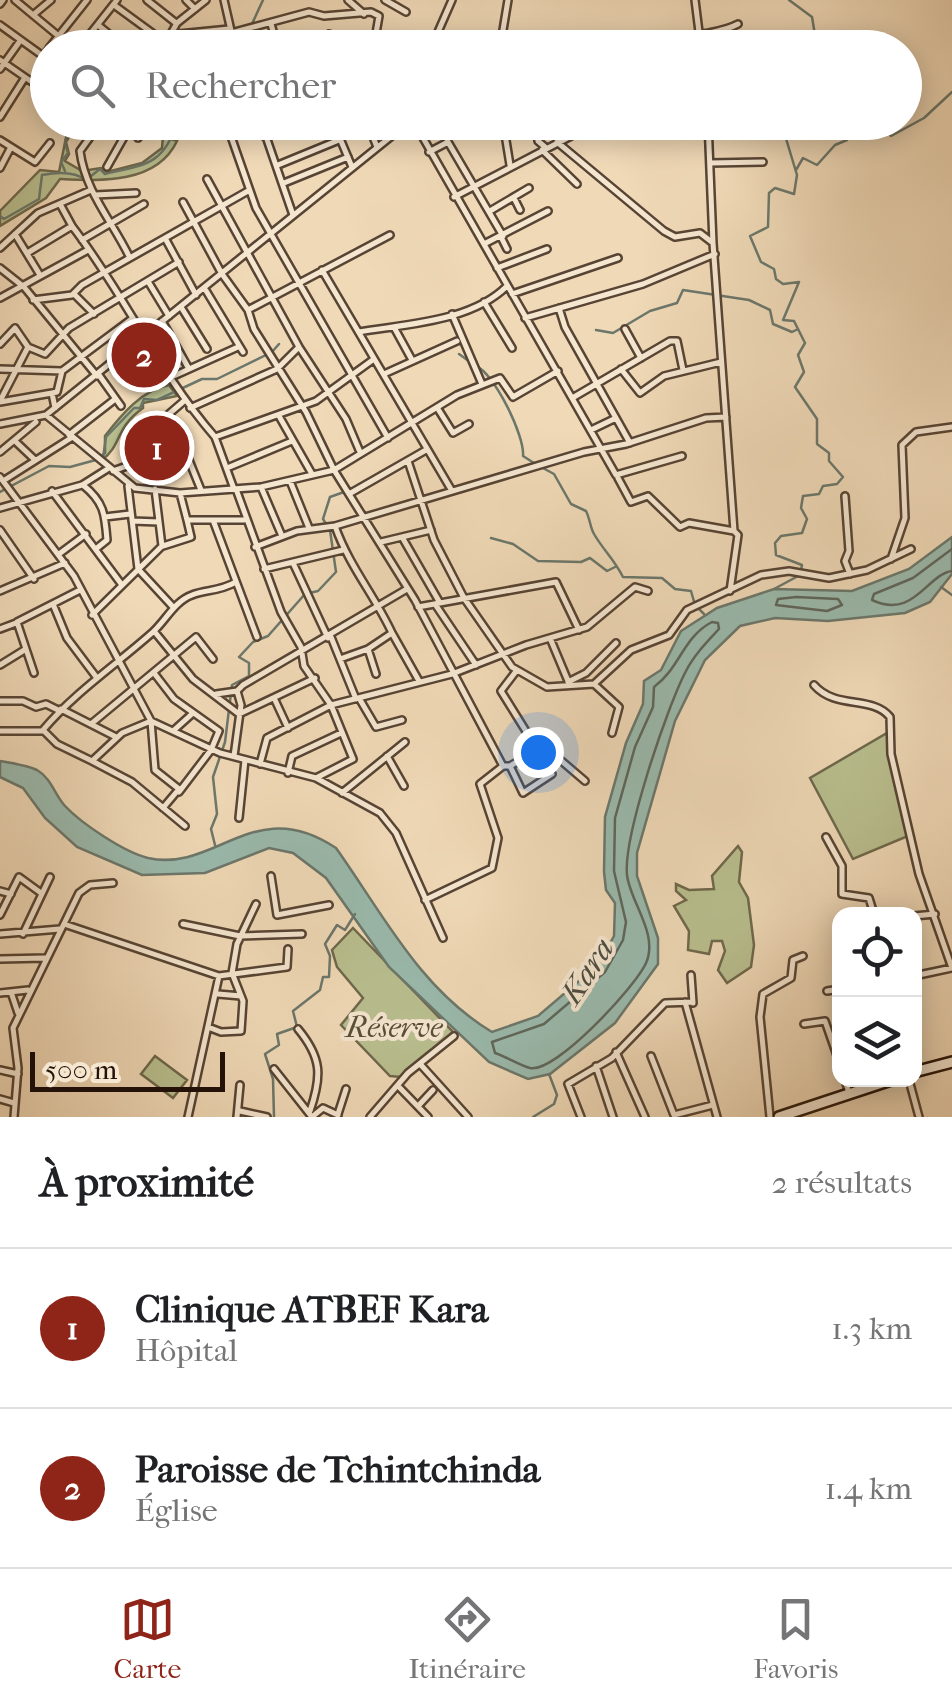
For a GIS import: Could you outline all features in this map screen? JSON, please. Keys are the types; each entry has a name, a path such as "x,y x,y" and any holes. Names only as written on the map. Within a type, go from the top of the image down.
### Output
{"main road":[{"path":"922,1070 952,1062"},
{"path":"779,1117 870,1087"}],"street":[{"path":"16,0 53,30"},
{"path":"34,15 51,0"},
{"path":"61,30 87,0"},
{"path":"147,0 177,23"},
{"path":"186,0 195,9"},
{"path":"173,30 206,0"},
{"path":"224,0 230,30"},
{"path":"348,0 364,14"},
{"path":"385,0 406,12"},
{"path":"439,30 452,0"},
{"path":"503,30 508,0"},
{"path":"695,0 699,30"},
{"path":"93,30 116,2 147,30"},
{"path":"236,30 308,12 324,16 379,16 377,30"},
{"path":"270,24 272,30"},
{"path":"726,30 738,24"},
{"path":"0,25 30,48"},
{"path":"98,25 104,30"},
{"path":"20,41 2,64 30,82"},
{"path":"0,116 24,79"},
{"path":"0,140 35,162 50,143"},
{"path":"88,140 80,151 92,192 130,256"},
{"path":"107,168 122,140"},
{"path":"232,140 248,192 270,234 388,438"},
{"path":"266,140 294,216"},
{"path":"278,165 340,140 352,167"},
{"path":"374,140 377,147"},
{"path":"0,452 387,140"},
{"path":"422,140 574,397 630,502 648,496 680,527 689,523 734,530"},
{"path":"506,140 510,166"},
{"path":"538,140 577,184"},
{"path":"454,196 560,140"},
{"path":"709,140 721,362 738,543 730,591"},
{"path":"429,152 448,142 490,210 507,249"},
{"path":"556,142 576,154 664,231 675,237 700,233 713,244"},
{"path":"0,168 10,147"},
{"path":"284,183 348,157"},
{"path":"710,163 763,162"},
{"path":"207,178 361,455"},
{"path":"490,210 529,188"},
{"path":"34,300 74,294 82,284 248,192"},
{"path":"0,248 38,213 73,194 136,193"},
{"path":"514,198 520,210"},
{"path":"183,202 506,766 523,792 552,774"},
{"path":"60,204 168,380 215,436 244,520 302,652 304,666 331,705 353,759 316,778"},
{"path":"82,240 144,204"},
{"path":"484,244 548,210"},
{"path":"29,252 72,226"},
{"path":"15,234 40,275"},
{"path":"248,310 390,235"},
{"path":"165,238 196,295"},
{"path":"0,298 88,250"},
{"path":"497,268 547,250"},
{"path":"525,318 643,284 715,254"},
{"path":"512,294 618,258"},
{"path":"0,344 15,328 28,347 45,354 62,336 94,314 179,262"},
{"path":"0,268 24,287 121,406"},
{"path":"322,269 452,491"},
{"path":"149,282 169,316"},
{"path":"359,332 384,326 395,329 452,314 484,302 507,286"},
{"path":"168,380 241,350 205,289"},
{"path":"74,294 94,314"},
{"path":"484,302 512,348"},
{"path":"181,307 207,349"},
{"path":"559,308 565,328 630,442"},
{"path":"452,314 482,384"},
{"path":"0,369 62,371 82,360 133,318"},
{"path":"162,321 189,369"},
{"path":"395,329 412,360"},
{"path":"625,329 641,358"},
{"path":"384,374 457,341"},
{"path":"574,397 665,343 677,341 683,370"},
{"path":"28,347 0,401 76,392"},
{"path":"190,408 277,369 300,347"},
{"path":"215,436 300,407 374,360"},
{"path":"621,369 640,392 683,370 721,362"},
{"path":"55,408 54,393 62,371"},
{"path":"46,416 128,486 180,493 261,487 334,470 361,455 364,448 482,384 500,378 512,397 558,371"},
{"path":"0,508 82,484 135,463 155,426 180,396"},
{"path":"114,400 3,484 65,563 150,720 212,750 288,774 316,778 378,812 394,829 443,938"},
{"path":"438,409 453,433 469,424"},
{"path":"279,416 312,475"},
{"path":"255,546 698,420 726,417"},
{"path":"590,431 616,418"},
{"path":"0,424 38,420"},
{"path":"155,426 184,448 201,490"},
{"path":"891,559 905,518 902,444 916,432 952,427"},
{"path":"16,442 36,460"},
{"path":"227,468 292,442"},
{"path":"349,494 426,450"},
{"path":"616,475 682,456"},
{"path":"408,461 431,530 464,598 517,670 540,685 594,684 631,650 669,636 687,610 771,572 829,578 850,574 911,548"},
{"path":"290,481 309,528"},
{"path":"82,484 101,500 106,517 106,540 97,548"},
{"path":"128,486 138,570 174,608"},
{"path":"261,487 282,536"},
{"path":"155,489 162,546"},
{"path":"52,491 122,586"},
{"path":"92,615 162,546 191,537 180,493"},
{"path":"845,496 849,550 845,561 850,574"},
{"path":"106,517 160,522"},
{"path":"187,520 244,520"},
{"path":"213,520 258,637"},
{"path":"335,526 368,596 380,607 419,681"},
{"path":"0,530 34,578"},
{"path":"379,542 431,530"},
{"path":"59,554 86,534"},
{"path":"402,537 476,665"},
{"path":"264,569 294,565 344,550"},
{"path":"1,589 65,563"},
{"path":"294,565 376,727 402,720"},
{"path":"0,732 43,730 115,660 154,631 174,608 191,595 216,593 236,582"},
{"path":"418,607 556,582 578,630"},
{"path":"260,764 267,738 331,705 455,672 592,626 635,587 648,591"},
{"path":"214,693 237,691 407,589"},
{"path":"0,629 80,590"},
{"path":"53,604 67,638 97,678"},
{"path":"17,622 34,673"},
{"path":"154,631 193,678 239,714"},
{"path":"340,660 368,650 392,633"},
{"path":"90,724 196,637 214,659"},
{"path":"550,638 568,684"},
{"path":"568,684 586,673 616,643"},
{"path":"0,665 26,649"},
{"path":"368,650 376,674"},
{"path":"517,670 501,692 538,749"},
{"path":"153,672 174,699 219,731 212,750 163,808"},
{"path":"239,714 315,678"},
{"path":"594,684 618,707 612,732"},
{"path":"814,685 827,698 874,706 890,717 891,754 919,874 952,968 922,974"},
{"path":"234,756 239,714 237,691"},
{"path":"275,700 288,728"},
{"path":"0,701 36,707 46,704 116,737"},
{"path":"172,732 193,712"},
{"path":"92,761 116,737 150,720"},
{"path":"150,720 151,762 179,792"},
{"path":"43,730 57,744 132,782 184,826"},
{"path":"288,774 292,756 341,733"},
{"path":"342,793 405,742"},
{"path":"426,900 492,868 498,838 480,784 544,746 584,780"},
{"path":"387,756 404,786"},
{"path":"239,818 245,760"},
{"path":"826,837 842,866 842,894 869,898 872,907"},
{"path":"0,915 22,876 41,893"},
{"path":"271,876 277,915 329,904"},
{"path":"23,934 50,877"},
{"path":"14,1117 18,1074 12,1028 28,990 86,887 114,883"},
{"path":"0,891 11,894"},
{"path":"208,1027 221,1032 241,1031 242,996 232,975 240,936 256,904"},
{"path":"922,915 935,914"},
{"path":"183,924 240,936 302,934"},
{"path":"0,934 62,927 218,976 288,967 288,949"},
{"path":"770,1117 760,1017 763,994 791,978 791,964 803,956"},
{"path":"0,959 44,958"},
{"path":"691,975 693,1002 689,1026 718,1117"},
{"path":"188,1117 218,994 218,976"},
{"path":"0,993 28,990"},
{"path":"827,991 832,990"},
{"path":"10,992 18,1014"},
{"path":"218,994 242,996"},
{"path":"684,1002 689,1010"},
{"path":"581,1117 568,1084 616,1052 658,1007 693,1002"},
{"path":"804,1024 824,1021 832,1042"},
{"path":"298,1029 313,1046 321,1068 312,1115"},
{"path":"370,1117 400,1088 408,1073 454,1036"},
{"path":"616,1052 645,1117"},
{"path":"651,1056 674,1116 713,1105"},
{"path":"421,1065 468,1117"},
{"path":"596,1066 613,1117"},
{"path":"274,1069 312,1115"},
{"path":"0,1070 18,1074"},
{"path":"240,1085 238,1114 267,1117"},
{"path":"847,1087 849,1094"},
{"path":"911,1087 919,1117"},
{"path":"312,1115 323,1108 337,1116 346,1088"},
{"path":"400,1088 420,1104 428,1117"},
{"path":"420,1104 433,1090"},
{"path":"0,1099 14,1103"}],"green space":[{"path":"66,140 69,154 65,161 82,171 101,168 107,172 142,163 162,148 163,140 177,141 168,155 142,172 110,179 60,179 46,198 0,226 0,211 40,170 59,172"},
{"path":"169,385 177,396 143,403 109,454 99,458 105,453 105,436 125,412 150,392"},
{"path":"887,733 908,836 853,859 810,778"},
{"path":"738,846 742,852 739,882 748,898 754,945 751,967 727,983 718,970 725,951 722,941 712,941 709,954 688,950 689,931 674,906 686,900 676,891 676,884 689,890 714,889 712,876"},
{"name":"Réserve","path":"353,928 454,1033 401,1077 390,1076 341,1025 363,998 337,967 332,950"},
{"path":"155,1056 187,1080 173,1098 141,1074"}],"water":[{"name":"Kara","path":"952,537 952,574 930,602 905,613 828,621 775,618 740,626 705,660 675,721 637,853 637,876 658,938 658,964 615,1023 550,1074 528,1079 489,1062 389,967 326,878 293,853 269,848 205,873 142,875 77,847 45,818 23,788 0,777 0,761 37,770 82,821 116,844 148,858 172,860 195,855 258,831 282,828 307,833 336,848 423,972 492,1032 538,1016 598,965 614,936 615,903 606,890 604,872 605,817 626,743 643,704 644,681 661,670 681,631 717,608 774,589 852,591 909,569"}],"waterway":[{"path":"251,30 263,0"},
{"path":"789,0 812,17 814,30"},
{"path":"922,119 952,92"},
{"path":"65,171 61,162 68,153 66,140"},
{"path":"0,216 4,219 39,199 42,175 65,173 86,180 100,169 105,174 130,168 159,155 170,140"},
{"path":"774,589 800,575 802,565 776,555 775,543 781,536 802,533 807,519 801,508 803,496 819,494 823,486 837,484 843,477 829,461 829,453 817,444 817,419 795,387 804,372 798,355 805,343 794,321 783,320 799,282 783,284 776,279 774,269 761,262 750,236 768,227 769,193 775,188 794,194 797,175 786,140"},
{"path":"796,170 803,158 817,165 835,145 847,140"},
{"path":"596,330 613,333 650,311 677,303 683,290 749,300 770,310 773,324 792,332 798,329"},
{"path":"0,492 49,466 70,467 103,458 106,437 134,408 140,408 144,399 157,400 202,379 217,379 272,352 279,344"},
{"path":"459,354 470,362"},
{"path":"476,366 499,392 519,434 523,456 534,463"},
{"path":"541,467 554,474 571,504 586,511 594,534 623,577 662,578 675,589 691,591 695,605 704,614"},
{"path":"215,845 211,829 217,814 213,777 225,742 232,685 249,676 249,663 239,657 253,642 268,636 305,594 318,591 336,572 330,530 323,519 330,497 344,492"},
{"path":"491,538 513,544 538,561 581,562 590,558 607,571 615,567"},
{"path":"941,587 952,595"},
{"path":"274,1117 273,1079 265,1054 279,1045 277,1034 297,1027 293,1011 320,990 323,977 329,977 330,956 325,944 337,925 345,930 355,914"},
{"path":"533,1117 554,1104 557,1095 549,1074"}],"place":[{"name":"Paroisse de Tchintchinda","path":"144,355"},
{"name":"Clinique ATBEF Kara","path":"157,448"}]}
